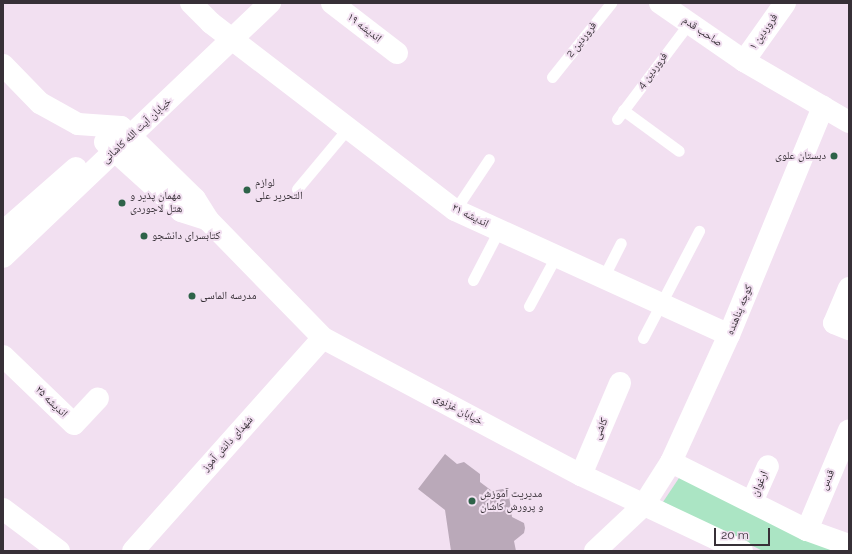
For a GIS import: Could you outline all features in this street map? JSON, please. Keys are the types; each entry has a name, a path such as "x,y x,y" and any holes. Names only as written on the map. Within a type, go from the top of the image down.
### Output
{"street":[{"name":"اندیشه ۲۱","path":"191,3 211,23 455,210 729,335"},
{"name":"خیابان آیت الله کاشانی","path":"228,35 252,3"},
{"name":"خیابان آیت الله کاشانی","path":"3,258 110,147 228,35 270,3"},
{"name":"اندیشه ۱۹","path":"332,3 397,53"},
{"name":"صاحب قدم","path":"660,3 744,61 849,122"},
{"name":"فروردین ۱","path":"744,61 785,3"},
{"path":"3,65 40,103 78,124 126,132 195,199 208,220"},
{"name":"کوچه پناهنده","path":"595,551 643,506 671,462 729,335 823,107"},
{"name":"خیابان آیت الله کاشانی","path":"3,232 110,147"},
{"path":"110,147 181,211 208,220"},
{"name":"خیابان غزنوی","path":"208,220 324,338 581,475 643,506 742,551"},
{"path":"849,288 834,323 849,329"},
{"name":"شهدای دانش آموز","path":"133,551 324,338"},
{"name":"اندیشه ۲۵","path":"3,356 74,424 98,398"},
{"name":"کاشی","path":"581,475 620,383"},
{"name":"قدس","path":"807,530 849,430"},
{"path":"671,462 807,530 849,545"},
{"name":"ارغوان","path":"752,502 768,466"},
{"path":"3,508 59,551"}],"lane":[{"name":"فروردین 2","path":"552,77 611,3"},
{"name":"فروردین 4","path":"679,151 620,114 688,23"},
{"path":"297,189 348,128"},
{"path":"455,210 489,159"},
{"path":"473,280 499,230"},
{"path":"643,338 699,231"},
{"path":"603,278 621,243"},
{"path":"529,306 556,256"}],"green space":[{"path":"681,475 841,551 763,551 663,502"}],"building":[{"name":"مدیریت آموزش و پرورش کاشان","path":"445,454 457,464 464,462 480,474 480,482 492,491 508,488 512,517 524,523 525,528 524,533 514,541 516,551 451,551 445,510 418,489"}],"place":[{"name":"دبستان علوی","path":"834,156"},
{"name":"لوازم التحریر علی","path":"247,190"},
{"name":"مهمان پذیر و هتل لاجوردی","path":"122,203"},
{"name":"کتابسرای دانشجو","path":"144,236"},
{"name":"مدرسه الماسی","path":"192,296"},
{"name":"مدیریت آموزش و پرورش کاشان","path":"472,501"}]}
